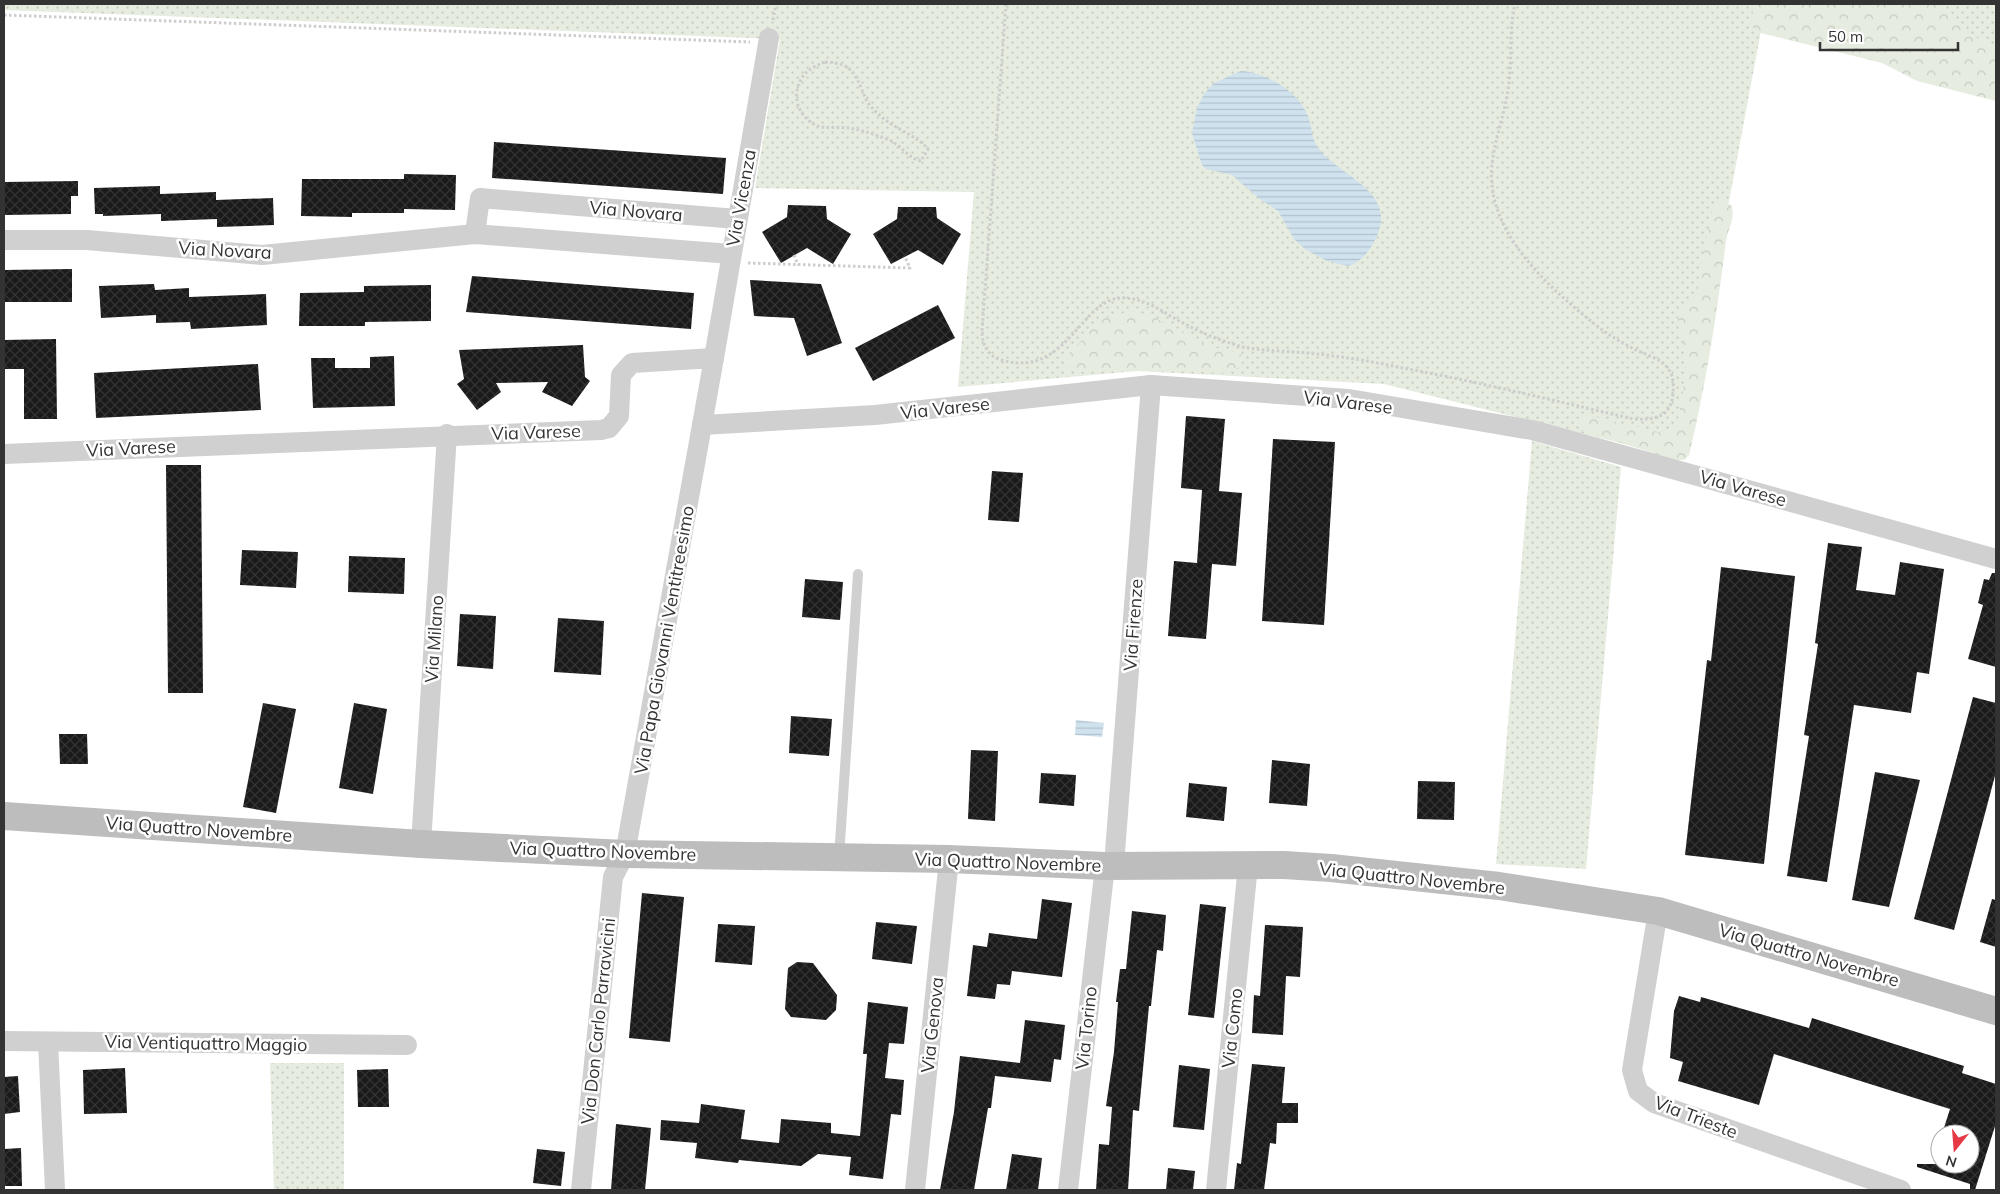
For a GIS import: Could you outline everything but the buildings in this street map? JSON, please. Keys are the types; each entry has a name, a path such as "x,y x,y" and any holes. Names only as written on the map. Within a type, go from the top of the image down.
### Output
{"street":[{"name":"Via Vicenza","path":"714,358 769,40"},
{"name":"Via Novara","path":"475,234 480,198 738,219"},
{"name":"Via Novara","path":"4,240 87,240 262,255 475,234 731,258"},
{"path":"702,425 714,358"},
{"name":"Via Varese","path":"4,454 608,428 619,416 622,374 632,363 714,358"},
{"name":"Via Varese","path":"702,425 875,415 1151,385 1349,399 1532,430 1996,559"},
{"name":"Via Firenze","path":"1109,865 1151,385"},
{"name":"Via Papa Giovanni Ventitreesimo","path":"625,854 702,425"},
{"name":"Via Milano","path":"421,844 447,434"},
{"name":"Via Quattro Novembre","path":"4,816 421,844 625,854 1331,868 1576,897 1658,910 1996,1011"},
{"name":"Via Don Carlo Parravicini","path":"581,1190 613,877 625,854"},
{"name":"Via Genova","path":"915,1190 949,859"},
{"name":"Via Torino","path":"1068,1190 1109,865"},
{"name":"Via Como","path":"1216,1190 1248,865"},
{"name":"Via Trieste","path":"1658,910 1632,1070 1638,1091 1654,1103 1900,1190"},
{"name":"Via Ventiquattro Maggio","path":"4,1042 408,1045"},
{"path":"48,1042 55,1190"}],"lane":[{"path":"839,857 858,574"}],"path":[{"path":"608,4 618,4"},
{"path":"1006,4 982,332 984,346 990,354 1012,363 1024,363 1045,358 1074,335 1093,312 1103,304 1124,297 1150,304 1188,326 1243,347 1308,353 1408,369 1634,419 1648,420 1661,417 1670,410 1672,400 1672,377 1668,368 1657,359 1616,339 1562,297 1514,243 1498,216 1494,196 1492,167 1509,85 1514,4"},
{"path":"4,15 769,40"},
{"path":"824,62 838,63 850,69 857,78 871,107 890,124 923,143 928,149 922,161 914,160 899,145 890,140 853,128 816,127 807,120 799,110 796,97 798,85 804,73 824,62"},
{"path":"794,255 798,265"},
{"path":"731,258 798,265 910,268 905,257"}],"green space":[{"path":"4,4 1996,4 1996,91 1763,20 1681,458 1384,384 1137,371 958,387 974,192 755,188 780,39 4,10"},
{"path":"1754,4 1940,4 1969,34 1996,46 1996,101 1917,81 1882,63 1757,32 1751,25"},
{"path":"1723,201 1731,205 1733,214 1726,241 1706,376 1689,455 1684,460 1675,460 1580,430 1578,421 1582,416 1587,415 1658,432 1668,431 1675,427 1683,392 1685,370 1685,355 1678,325 1679,316 1696,292 1713,207 1716,202"},
{"path":"1130,311 1160,320 1210,346 1240,354 1244,358 1240,367 1227,373 1138,369 1077,372 1067,369 1066,357 1100,320"},
{"path":"1532,441 1621,467 1586,869 1496,864"},
{"path":"270,1063 344,1063 344,1190 274,1190"}],"water":[{"path":"1241,71 1251,72 1271,79 1289,91 1304,107 1317,146 1326,157 1373,196 1380,209 1381,223 1372,245 1367,253 1357,262 1348,266 1327,261 1305,249 1294,239 1278,211 1261,200 1232,175 1206,169 1202,165 1192,133 1197,108 1204,94 1214,83"},
{"path":"1076,720 1104,723 1102,737 1075,735"}]}
